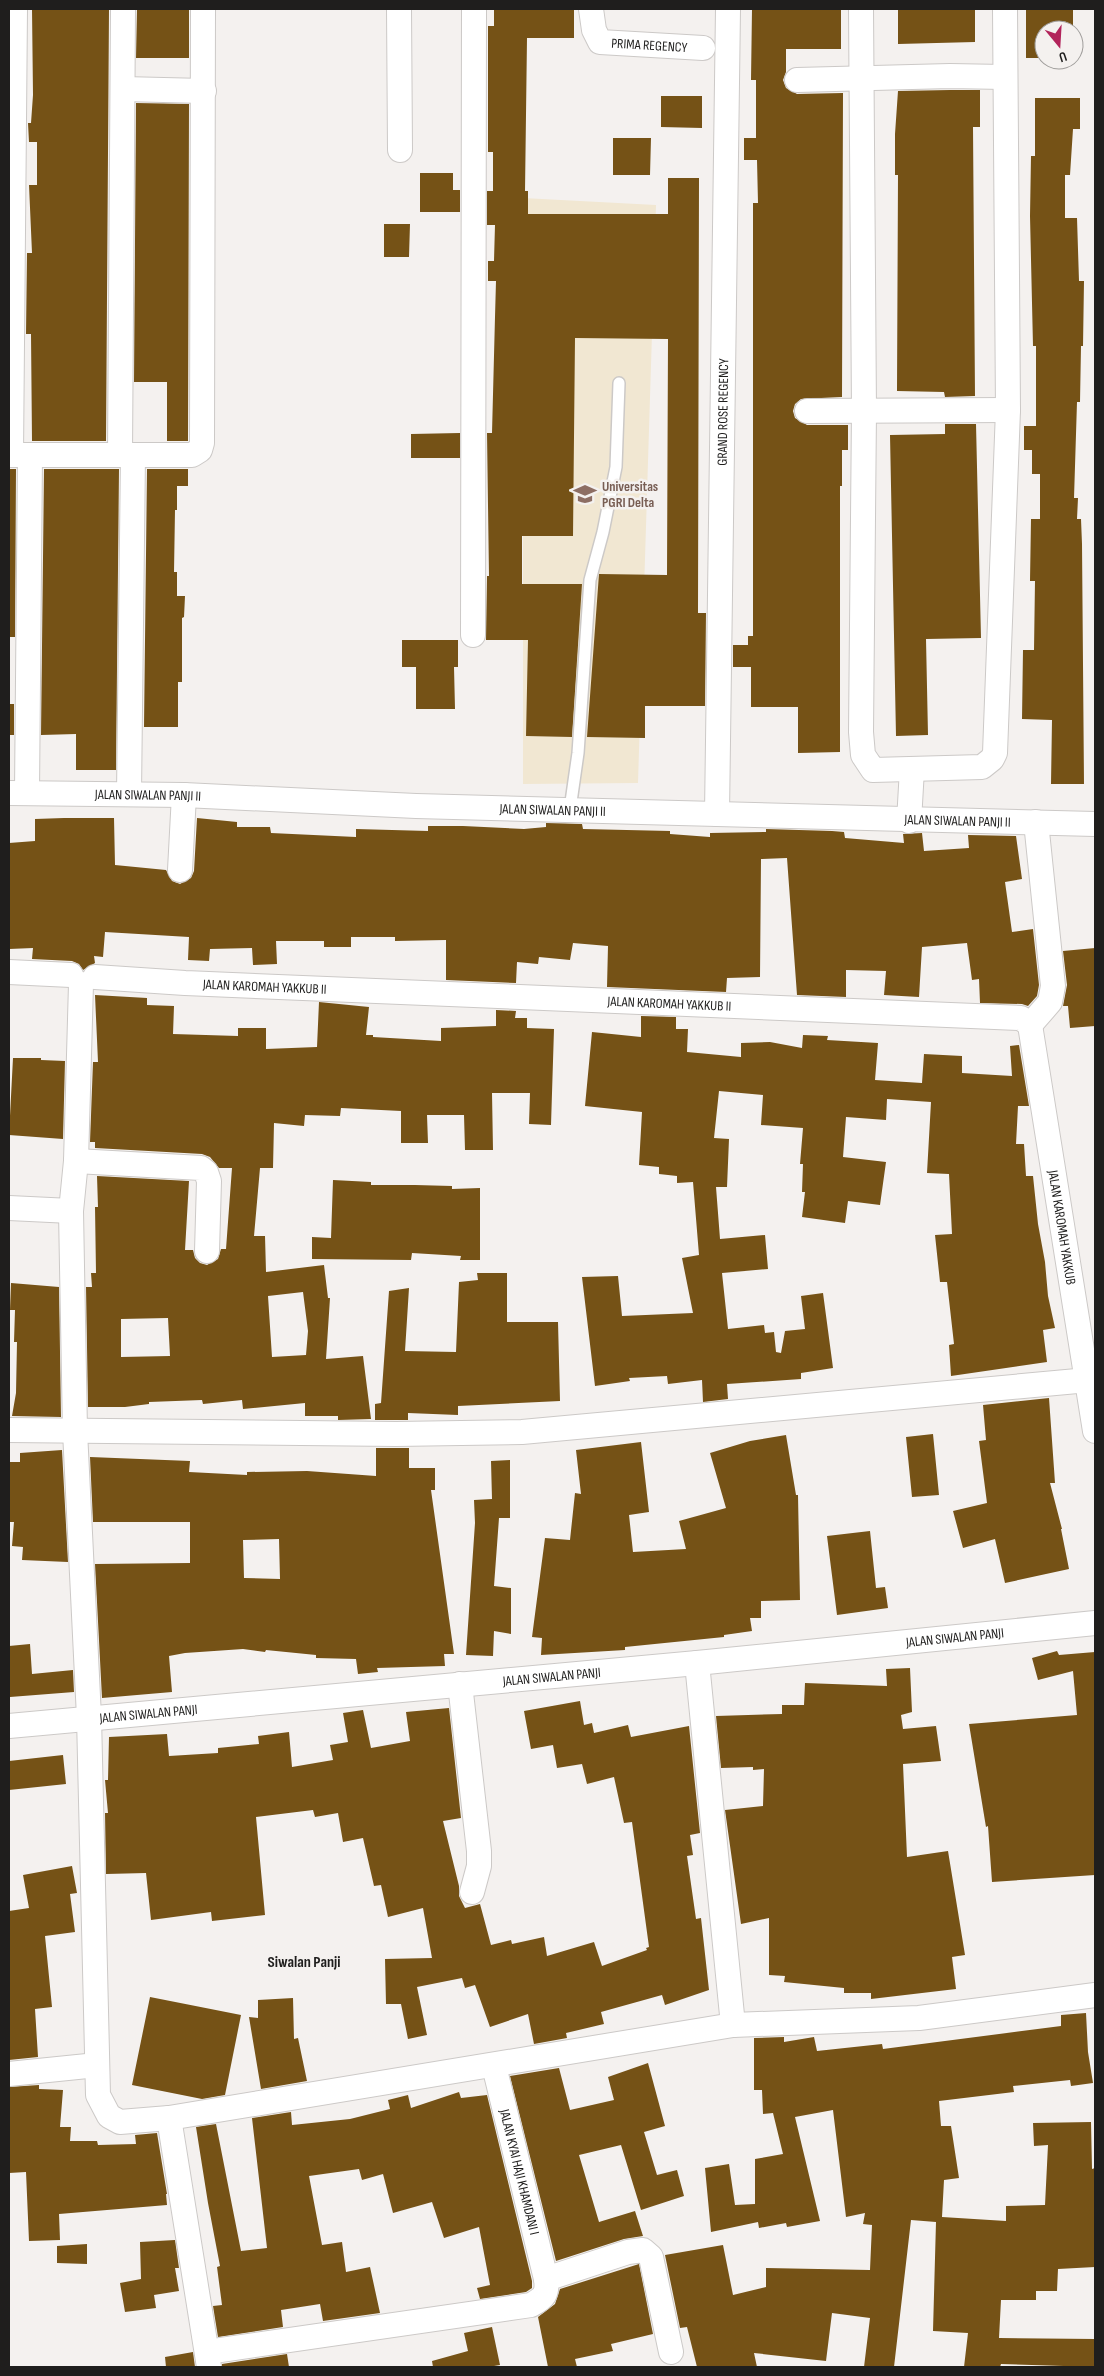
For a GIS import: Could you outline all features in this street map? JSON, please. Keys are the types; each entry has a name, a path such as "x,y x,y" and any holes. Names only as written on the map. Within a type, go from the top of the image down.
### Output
{"street":[{"path":"16,9 12,88 17,455 18,793"},
{"path":"123,9 129,794"},
{"path":"17,455 192,455 200,450 202,443 203,9"},
{"path":"400,9 400,150"},
{"path":"473,635 474,9"},
{"name":"PRIMA REGENCY","path":"591,9 594,30 600,42 703,48"},
{"name":"GRAND ROSE REGENCY","path":"717,814 728,9"},
{"path":"861,9 864,411 861,732 863,755 873,770 982,767 992,759 995,753 1008,410 1004,77 1005,9"},
{"path":"798,80 950,76 1004,77"},
{"path":"123,89 204,92"},
{"path":"807,411 1008,410"},
{"path":"909,820 912,768"},
{"name":"JALAN SIWALAN PANJI II","path":"18,793 184,795 416,806 1095,824"},
{"path":"180,870 184,795"},
{"path":"1030,1025 1050,1002 1053,986 1036,822"},
{"path":"9,972 82,979 76,1161 71,1212 75,1432 89,1717 98,2095 109,2116 120,2122 170,2118 494,2066 733,2025 919,2018 1095,1995"},
{"name":"JALAN KAROMAH YAKKUB II","path":"82,979 1021,1018 1030,1025"},
{"name":"JALAN KAROMAH YAKKUB","path":"1030,1025 1095,1431"},
{"path":"76,1161 201,1168 206,1172 209,1181 207,1251"},
{"path":"9,1208 71,1212"},
{"path":"9,1430 396,1434 522,1432 1088,1380"},
{"name":"JALAN SIWALAN PANJI","path":"9,1726 1095,1623"},
{"path":"697,1662 733,2025"},
{"path":"460,1684 479,1851 479,1866 472,1892"},
{"path":"9,2074 98,2065"},
{"name":"JALAN KYAI HAJI KHAMDANI I","path":"494,2066 546,2279"},
{"path":"170,2118 208,2360 531,2305 545,2296 548,2289 546,2279 628,2252 643,2250 648,2253 659,2285 671,2352"}],"lane":[{"path":"570,809 578,753 590,580 603,532 616,467 619,383"}],"shaded area":[{"name":"Universitas PGRI Delta","path":"523,198 656,205 638,783 523,784"}],"building":[{"path":"32,9 109,9 106,441 32,441 31,334 26,334 27,253 32,253 29,185 37,185 37,142 29,142 28,123 31,123 33,95"},
{"path":"137,9 189,9 189,58 136,58"},
{"path":"494,9 574,9 574,38 527,38 525,191 528,191 528,214 668,214 668,178 699,178 698,613 706,613 705,706 645,706 645,738 587,737 599,574 667,575 668,339 575,338 573,536 522,536 522,584 582,584 572,737 526,736 528,640 486,640 487,576 489,576 487,433 492,433 496,281 488,281 488,261 494,261 495,225 487,225 487,191 493,191 493,152 488,152 488,26 494,26"},
{"path":"752,9 841,9 841,49 786,49 786,72 783,80 786,88 797,94 843,93 842,397 801,399 795,404 793,411 795,418 807,425 848,425 848,450 842,450 842,486 840,486 840,752 798,753 798,707 751,707 751,667 733,667 733,645 748,645 748,636 753,636 753,203 758,203 757,160 744,160 744,138 756,138 756,80 751,80"},
{"path":"898,9 975,9 975,42 898,44"},
{"path":"1026,9 1073,9 1073,20 1034,20 1034,58 1026,58"},
{"path":"980,90 980,127 973,127 975,396 945,397 944,392 897,391 898,175 895,175 895,134 898,91"},
{"path":"661,96 702,96 702,128 661,127"},
{"path":"1035,98 1080,98 1080,129 1073,129 1070,175 1065,175 1065,218 1077,218 1079,281 1084,281 1083,346 1081,346 1080,402 1077,402 1074,498 1078,498 1077,519 1081,519 1082,544 1084,784 1051,784 1052,720 1022,719 1023,650 1034,650 1035,581 1030,581 1031,519 1040,519 1040,474 1032,474 1032,450 1024,450 1024,426 1036,426 1036,346 1033,346 1030,216 1031,156 1035,156"},
{"path":"136,103 189,104 188,441 167,441 167,382 134,382"},
{"path":"613,138 651,138 650,175 613,175"},
{"path":"420,173 453,173 453,190 460,190 460,212 420,212"},
{"path":"384,224 410,224 409,257 384,257"},
{"path":"945,424 976,424 981,638 926,639 928,735 896,736 890,435 945,434"},
{"path":"460,433 460,458 411,458 411,434"},
{"path":"9,469 16,469 15,637 9,637"},
{"path":"44,469 119,469 116,770 76,770 76,734 41,735"},
{"path":"147,469 188,469 188,486 177,486 177,510 175,510 174,572 177,572 177,596 185,596 184,617 182,618 182,682 178,682 178,727 144,727"},
{"path":"402,640 458,640 458,667 454,667 455,709 416,709 416,667 402,667"},
{"path":"9,704 14,704 14,735 9,735"},
{"path":"114,818 115,865 166,870 172,881 180,884 191,878 194,871 197,818 237,822 237,827 270,827 271,833 356,837 356,829 428,831 428,826 463,826 524,829 546,827 546,823 582,824 583,829 670,831 670,834 710,837 710,833 766,832 766,829 832,831 844,832 845,838 904,843 903,834 922,833 924,851 969,848 968,835 1016,836 1022,879 1005,882 1012,932 1033,929 1039,985 1037,996 1028,1006 1022,1004 980,1003 979,979 972,980 967,943 922,947 919,997 884,995 886,971 846,970 846,997 797,995 787,858 761,859 760,977 727,978 726,992 607,987 608,946 573,943 570,960 539,957 538,964 517,962 516,983 446,980 446,940 395,941 395,937 351,937 351,947 324,947 324,941 276,941 277,964 253,965 252,948 210,949 209,961 188,960 189,937 105,932 103,957 94,956 95,963 83,970 79,964 72,961 32,959 33,948 9,949 9,843 35,841 35,819"},
{"path":"1095,948 1095,1026 1070,1028 1068,1006 1063,1006 1067,985 1063,951"},
{"path":"95,995 147,998 147,1005 174,1006 173,1034 238,1036 238,1028 266,1028 266,1049 317,1047 319,1002 369,1007 366,1035 441,1041 441,1028 496,1026 496,1010 516,1011 515,1018 527,1018 527,1028 554,1029 551,1125 529,1124 530,1093 492,1093 493,1150 465,1150 464,1115 427,1115 428,1143 401,1143 401,1111 341,1108 340,1116 305,1115 304,1126 274,1123 273,1168 260,1168 254,1236 265,1236 266,1272 324,1265 328,1298 330,1298 326,1359 363,1356 371,1419 338,1420 338,1416 305,1416 305,1403 243,1409 242,1400 203,1404 202,1400 149,1402 149,1404 125,1407 88,1407 86,1287 92,1287 91,1273 96,1273 95,1207 98,1207 97,1176 189,1181 185,1250 193,1250 195,1258 200,1263 207,1265 218,1259 221,1249 226,1249 232,1168 219,1168 210,1157 202,1154 95,1148 95,1142 90,1142 93,1062 98,1062","holes":["303,1292 308,1331 306,1355 272,1357 268,1296","168,1318 170,1356 121,1357 121,1319"]},
{"path":"641,1016 676,1017 676,1029 688,1029 687,1052 741,1057 741,1043 770,1042 802,1048 803,1035 828,1036 827,1040 878,1043 875,1080 922,1083 924,1054 962,1056 962,1073 1012,1076 1010,1046 1019,1045 1029,1106 1018,1106 1016,1144 1024,1144 1026,1176 1033,1176 1048,1296 1055,1328 1043,1330 1047,1362 951,1376 949,1345 954,1344 947,1282 940,1282 935,1235 952,1234 949,1174 927,1173 931,1102 887,1099 886,1120 846,1117 843,1157 886,1162 880,1205 848,1201 845,1223 802,1217 805,1192 802,1192 803,1164 800,1164 803,1128 761,1125 763,1095 719,1091 714,1138 729,1139 727,1187 716,1187 720,1239 765,1235 768,1269 722,1273 728,1329 764,1325 765,1333 774,1332 776,1352 781,1353 785,1331 805,1329 801,1296 823,1293 833,1368 801,1373 801,1379 727,1384 728,1399 703,1402 702,1380 668,1384 667,1376 629,1378 630,1381 595,1386 582,1277 618,1276 622,1316 693,1313 682,1258 699,1255 693,1182 677,1183 677,1176 659,1174 659,1167 639,1165 642,1112 585,1106 592,1032 641,1037"},
{"path":"13,1058 41,1058 41,1060 65,1061 63,1139 9,1135"},
{"path":"333,1180 371,1182 371,1185 452,1186 452,1189 480,1188 480,1260 460,1260 461,1256 412,1253 411,1260 312,1259 312,1237 331,1238"},
{"path":"477,1273 507,1273 507,1322 558,1322 560,1401 458,1406 458,1415 408,1413 408,1420 375,1420 375,1404 381,1403 389,1291 409,1288 405,1351 456,1352 459,1282 478,1280"},
{"path":"11,1283 59,1287 61,1417 12,1416 16,1393 17,1342 14,1342 15,1310 10,1310"},
{"path":"1049,1398 1055,1483 1050,1483 1062,1529 1069,1569 1005,1583 995,1539 963,1548 953,1511 987,1503 979,1441 986,1440 983,1405"},
{"path":"933,1434 939,1495 912,1497 906,1437"},
{"path":"786,1435 796,1495 798,1495 800,1600 761,1601 761,1618 750,1618 752,1631 724,1635 724,1637 625,1647 625,1650 541,1655 542,1638 532,1637 545,1538 570,1540 575,1493 581,1494 576,1450 641,1442 649,1512 629,1515 633,1552 686,1549 679,1521 726,1508 710,1453 750,1441"},
{"path":"376,1448 409,1448 409,1468 435,1468 435,1490 431,1490 454,1654 444,1654 445,1666 377,1668 378,1672 358,1674 356,1659 316,1658 316,1655 243,1649 185,1653 169,1656 172,1692 102,1698 95,1564 190,1563 190,1522 93,1522 90,1457 190,1461 189,1472 247,1475 247,1472 307,1471 376,1476","holes":["279,1539 280,1579 244,1578 243,1540"]},
{"path":"62,1450 68,1562 22,1560 23,1547 12,1546 14,1522 9,1522 9,1462 20,1462 20,1453"},
{"path":"510,1460 510,1518 499,1518 494,1586 511,1588 511,1634 494,1631 493,1656 466,1655 475,1523 474,1500 492,1499 491,1461"},
{"path":"870,1531 876,1588 885,1587 888,1608 837,1615 827,1536"},
{"path":"30,1644 32,1674 73,1670 74,1692 10,1697 9,1646"},
{"path":"1057,1651 1059,1655 1095,1652 1095,1875 992,1882 988,1826 986,1827 969,1724 1077,1715 1073,1671 1038,1680 1032,1658"},
{"path":"910,1668 912,1712 901,1715 903,1729 936,1726 941,1761 903,1764 907,1857 948,1851 965,1955 952,1957 956,1989 871,1999 871,1993 844,1993 844,1988 784,1982 785,1976 769,1975 769,1918 741,1924 725,1810 763,1806 764,1769 753,1770 753,1767 721,1768 716,1716 782,1714 782,1705 804,1705 805,1683 887,1686 886,1669"},
{"path":"580,1701 584,1725 592,1723 594,1733 628,1725 631,1737 689,1726 700,1833 690,1835 693,1855 687,1856 696,1919 701,1918 709,1990 665,2005 662,1995 601,2012 604,2024 566,2033 567,2038 534,2044 528,2014 490,2027 475,1985 465,1988 462,1978 417,1987 427,2035 408,2039 401,2004 386,2004 385,1959 432,1958 423,1908 388,1917 381,1885 374,1886 363,1838 343,1842 338,1813 315,1817 313,1810 256,1817 265,1915 212,1921 211,1912 151,1920 146,1873 106,1874 105,1813 108,1813 105,1780 108,1780 109,1737 167,1734 169,1756 218,1753 218,1748 259,1744 258,1736 289,1732 292,1767 333,1760 330,1745 348,1742 343,1713 363,1710 371,1748 410,1741 406,1712 449,1708 461,1818 443,1821 459,1886 459,1896 465,1908 480,1904 491,1945 511,1940 512,1944 544,1937 547,1956 594,1942 602,1966 647,1950 646,1948 649,1947 632,1822 624,1823 614,1777 587,1784 582,1764 557,1768 553,1745 531,1749 524,1711"},
{"path":"63,1755 66,1784 9,1790 9,1761"},
{"path":"72,1866 77,1893 70,1894 75,1932 45,1936 52,2007 35,2009 38,2057 9,2060 9,1911 29,1908 23,1875"},
{"path":"150,1997 241,2015 225,2095 202,2099 132,2085"},
{"path":"293,1998 294,2039 298,2038 307,2081 261,2089 249,2017 258,2018 258,2000"},
{"path":"1086,2013 1088,2052 1093,2083 1071,2086 1070,2080 1013,2086 1014,2092 939,2101 941,2126 951,2126 959,2178 944,2180 942,2217 1006,2221 1006,2206 1045,2205 1048,2145 1034,2146 1033,2123 1091,2122 1092,2169 1095,2168 1095,2267 1058,2269 1057,2291 1036,2291 1036,2300 1001,2300 999,2338 1095,2339 1095,2367 1001,2364 1000,2367 964,2367 968,2333 933,2331 936,2222 911,2220 894,2367 864,2367 870,2318 832,2313 826,2361 754,2353 757,2367 697,2367 687,2327 680,2328 665,2255 723,2245 733,2295 766,2287 766,2268 870,2270 872,2225 863,2224 865,2213 846,2217 833,2110 795,2117 820,2221 787,2227 786,2223 759,2228 758,2222 711,2232 705,2168 729,2164 735,2205 755,2204 755,2159 783,2154 773,2113 763,2114 762,2090 754,2090 754,2038 784,2037 784,2042 814,2037 817,2051 882,2044 883,2049 1061,2026 1061,2015"},
{"path":"648,2063 665,2126 644,2132 657,2175 677,2170 684,2196 641,2210 621,2145 579,2155 599,2222 635,2211 643,2236 624,2239 556,2261 510,2076 559,2068 570,2110 614,2100 608,2077"},
{"path":"39,2085 39,2089 63,2090 60,2127 71,2127 70,2141 97,2141 98,2145 136,2144 135,2135 157,2133 167,2194 167,2205 59,2214 60,2240 29,2241 26,2172 9,2173 9,2087"},
{"path":"459,2092 461,2098 487,2095 532,2281 532,2288 526,2292 480,2299 477,2288 490,2285 479,2227 444,2238 432,2202 393,2213 383,2174 362,2180 359,2169 309,2176 322,2245 342,2242 346,2272 370,2267 380,2313 323,2321 320,2304 281,2310 283,2327 218,2337 213,2306 222,2305 217,2267 220,2266 196,2127 216,2124 241,2251 267,2248 252,2118 291,2112 292,2125 350,2119 390,2109 388,2100 408,2095 411,2108"},
{"path":"175,2240 179,2268 175,2268 179,2291 154,2295 156,2308 125,2312 120,2283 141,2279 140,2242"},
{"path":"87,2244 87,2264 57,2263 57,2246"},
{"path":"639,2264 653,2334 611,2344 613,2351 575,2359 577,2367 548,2367 538,2317 555,2304 560,2289"},
{"path":"492,2327 500,2365 488,2367 433,2367 432,2361 468,2351 464,2333"},
{"path":"193,2352 195,2367 166,2367 165,2357"},
{"path":"287,2354 289,2367 222,2367 222,2364"}],"place":[{"name":"Universitas PGRI Delta","path":"585,494"}],"district":[{"name":"Siwalan Panji","path":"304,1962"}]}
